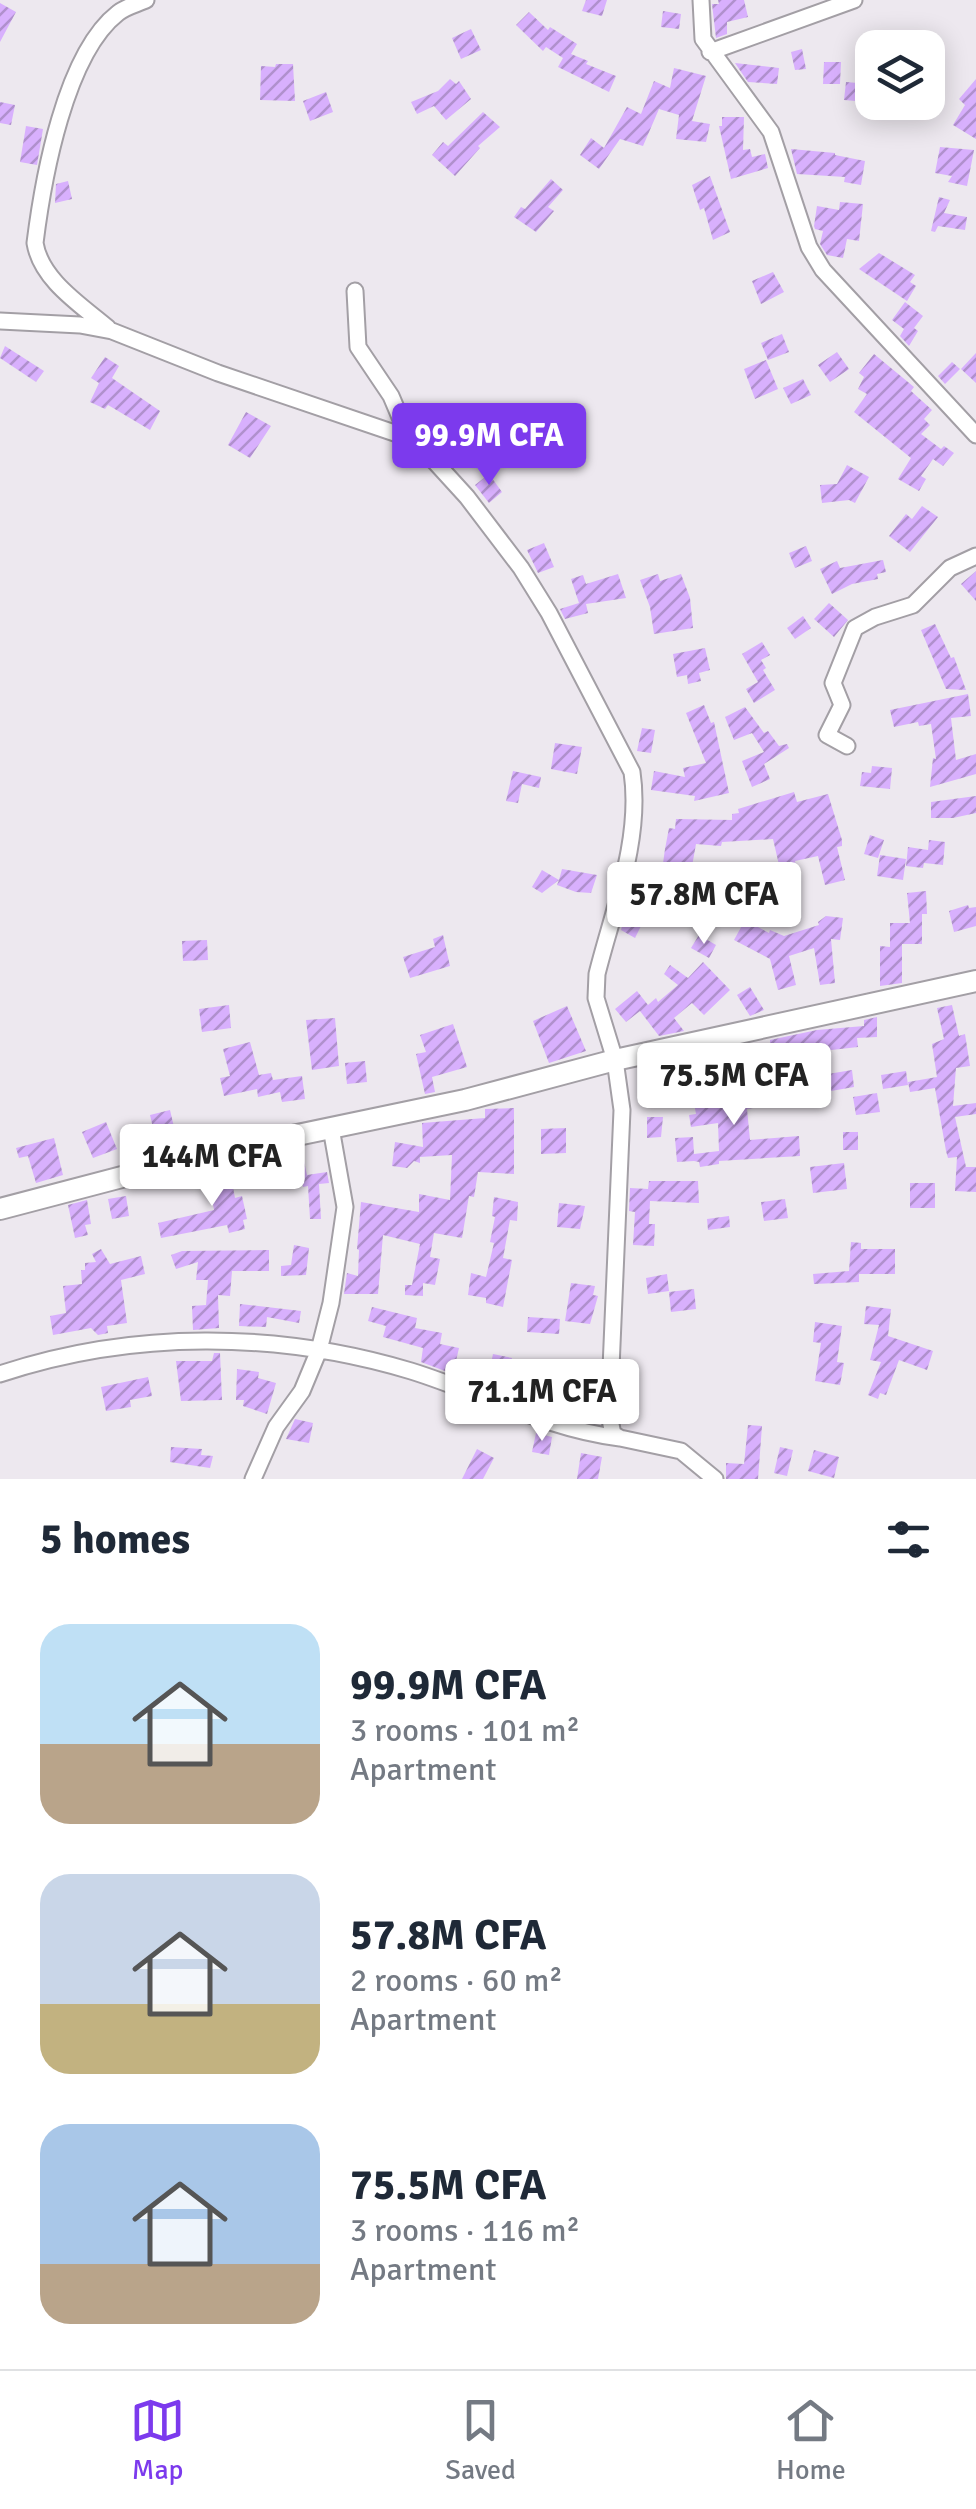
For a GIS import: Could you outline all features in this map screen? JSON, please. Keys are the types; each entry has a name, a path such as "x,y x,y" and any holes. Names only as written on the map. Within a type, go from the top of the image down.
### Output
{"street":[{"path":"112,331 59,286 37,259 35,243 54,136 76,70 120,10 146,0"},
{"path":"701,0 701,30 710,52 772,132 809,248 823,270 976,435"},
{"path":"710,52 854,0"},
{"path":"355,291 358,347 391,396 408,436 467,497 521,568 549,613 632,772 633,825 597,974 596,998 615,1060 622,1110 608,1415 613,1434 620,1438"},
{"path":"0,321 80,325 112,331 218,374 408,436"},
{"path":"848,746 827,734 842,705 833,682 855,628 913,605 950,568 976,556"},
{"path":"0,1209 221,1150 514,1089 615,1060 976,981"},
{"path":"253,1479 269,1440 302,1391 320,1350 331,1303 345,1207 331,1128"},
{"path":"0,1374 113,1346 246,1340 320,1350 412,1372 586,1434 689,1455 716,1479"}],"building":[{"path":"586,0 607,0 602,16 582,11"},
{"path":"718,0 744,0 748,17 727,22 727,34 716,38 712,4 719,4"},
{"path":"0,3 16,12 0,42"},
{"path":"663,11 681,14 679,29 661,27"},
{"path":"529,12 548,30 550,27 577,44 571,54 616,76 609,92 558,67 563,58 546,47 543,51 516,25"},
{"path":"471,29 481,50 461,59 452,38"},
{"path":"802,49 806,69 795,70 791,52"},
{"path":"824,62 841,62 840,84 823,84"},
{"path":"735,63 779,68 777,84 748,82"},
{"path":"293,64 295,101 260,100 261,66"},
{"path":"674,68 706,76 692,121 710,124 706,142 676,139 679,115 659,109 643,146 620,139 599,169 580,155 591,138 604,148 627,107 641,114 654,81 670,88"},
{"path":"450,79 456,84 459,81 471,99 446,120 434,106 417,114 411,102 438,91"},
{"path":"976,79 976,139 953,125 965,105 959,99"},
{"path":"846,82 855,83 855,101 844,100"},
{"path":"326,92 333,112 310,121 303,101"},
{"path":"0,102 15,105 11,125 0,123"},
{"path":"483,112 500,127 478,146 455,176 432,155 443,142 448,146"},
{"path":"722,117 744,117 743,150 750,149 752,157 765,154 768,168 731,179 719,126"},
{"path":"26,126 43,129 37,165 20,162"},
{"path":"940,147 974,150 967,186 948,182 952,176 935,173"},
{"path":"791,149 835,153 865,161 861,185 844,182 845,177 797,174"},
{"path":"710,176 730,232 713,240 704,208 700,210 692,185"},
{"path":"551,179 563,190 548,207 554,211 536,232 514,217"},
{"path":"68,181 72,199 55,203 56,184"},
{"path":"939,197 950,200 944,213 967,217 965,230 938,226 935,232 931,231"},
{"path":"840,202 863,204 859,241 847,239 843,258 827,255 820,244 823,231 814,226 817,206 839,210"},
{"path":"879,253 915,275 910,282 916,286 907,301 859,269"},
{"path":"773,272 784,292 761,304 752,281"},
{"path":"905,302 923,316 914,328 918,331 909,346 900,336 904,329 892,320"},
{"path":"782,334 789,352 768,360 761,343"},
{"path":"5,346 44,371 36,382 0,358"},
{"path":"837,352 849,369 830,382 818,365"},
{"path":"976,353 976,383 961,369"},
{"path":"874,354 914,387 911,391 932,410 924,419 930,425 921,434 941,449 944,446 954,453 943,466 933,459 921,476 926,479 919,491 898,479 911,458 854,412 867,394 858,389 864,377 859,373"},
{"path":"105,357 119,366 112,378 160,411 150,430 108,405 105,409 90,402 99,383 91,378"},
{"path":"766,360 778,389 755,399 744,369"},
{"path":"952,362 960,369 945,384 938,376"},
{"path":"803,379 811,395 791,404 783,388"},
{"path":"246,412 271,426 250,458 228,445"},
{"path":"847,465 869,477 855,503 822,503 820,485 837,484"},
{"path":"489,474 502,492 489,503 475,485"},
{"path":"922,506 938,517 910,552 889,536 906,514 912,519"},
{"path":"544,543 554,567 538,573 527,550"},
{"path":"806,546 812,561 795,568 789,553"},
{"path":"883,560 886,572 877,574 878,579 852,584 832,594 820,569 837,561 840,568"},
{"path":"976,571 976,601 961,584"},
{"path":"618,574 626,598 586,604 588,613 565,619 560,609 579,603 571,579 583,575 586,584"},
{"path":"658,574 660,581 681,574 690,598 693,628 654,634 640,580"},
{"path":"829,603 848,620 834,637 814,619"},
{"path":"803,616 811,628 795,639 787,628"},
{"path":"935,624 951,658 954,657 966,690 946,689 921,630"},
{"path":"762,642 770,655 761,660 766,668 763,670 775,690 754,703 746,689 758,682 742,654"},
{"path":"705,648 710,670 699,673 701,681 688,684 687,675 677,677 673,654"},
{"path":"968,694 971,716 951,718 956,760 976,754 976,774 930,787 933,758 936,759 931,724 919,726 918,722 894,727 890,710"},
{"path":"704,705 711,723 714,722 729,793 694,801 695,796 651,790 654,771 685,777 683,768 706,763 686,713"},
{"path":"745,707 764,733 768,731 779,746 787,744 789,748 764,764 770,779 752,787 742,761 764,752 752,733 734,740 725,717"},
{"path":"642,728 655,730 651,753 637,751"},
{"path":"555,743 582,747 577,774 551,769"},
{"path":"872,766 892,768 890,789 860,786 862,772 871,773"},
{"path":"513,771 541,777 539,788 522,784 518,803 506,801"},
{"path":"794,792 797,802 828,794 842,840 842,846 837,847 845,880 825,885 818,856 795,861 797,871 786,874 784,864 779,865 773,839 722,842 721,846 696,844 677,919 661,915 668,887 660,885 665,849 669,828 675,829 676,819 732,820 738,809"},
{"path":"976,796 976,813 931,818 931,802"},
{"path":"870,835 884,840 878,858 864,854"},
{"path":"929,840 945,842 943,865 906,866 908,847 928,850"},
{"path":"880,855 906,859 903,880 877,876"},
{"path":"562,869 597,875 591,893 557,885"},
{"path":"542,870 559,880 542,893 532,887"},
{"path":"755,887 784,891 775,911 752,907"},
{"path":"926,891 922,944 902,944 902,983 880,986 880,946 890,947 890,923 910,923 907,893"},
{"path":"629,903 648,912 635,938 621,930"},
{"path":"968,905 976,907 976,926 954,932 949,911"},
{"path":"826,916 843,918 840,940 831,939 835,983 820,985 814,948 789,956 796,985 778,990 770,959 734,940 745,920 784,936 819,925"},
{"path":"443,935 450,966 410,978 403,957 435,947 433,939"},
{"path":"699,935 716,945 709,958 691,948"},
{"path":"207,940 208,960 183,961 182,941"},
{"path":"703,962 730,990 704,1015 692,1003 674,1018 684,1031 659,1036 640,1011 626,1022 615,1009 637,991 648,1005 656,998 658,1002 678,985 664,974 670,965 688,978"},
{"path":"750,987 764,1010 750,1016 737,995"},
{"path":"229,1005 231,1028 202,1032 199,1009"},
{"path":"952,1005 959,1036 965,1034 970,1066 956,1068 953,1106 976,1103 976,1114 955,1117 966,1167 976,1167 976,1192 955,1191 957,1157 948,1158 935,1088 910,1092 908,1082 937,1077 932,1044 944,1039 937,1008"},
{"path":"567,1006 586,1051 549,1063 533,1021"},
{"path":"877,1017 877,1037 857,1038 858,1047 770,1053 770,1040 864,1026 864,1020"},
{"path":"335,1018 339,1066 312,1070 306,1020"},
{"path":"453,1024 467,1067 432,1077 435,1092 425,1094 416,1054 426,1052 420,1035"},
{"path":"250,1042 259,1075 271,1073 273,1080 302,1076 305,1099 282,1102 280,1092 258,1097 257,1089 224,1096 220,1078 230,1076 223,1049"},
{"path":"712,1053 714,1063 681,1068 679,1060"},
{"path":"751,1060 755,1078 749,1080 753,1108 747,1109 750,1140 799,1136 800,1156 719,1161 700,1167 699,1162 677,1162 675,1138 693,1137 694,1154 719,1151 718,1123 691,1127 689,1115 696,1114 694,1103 738,1094 732,1065"},
{"path":"365,1061 367,1082 347,1084 345,1063"},
{"path":"852,1070 854,1087 831,1091 828,1074"},
{"path":"906,1071 908,1085 883,1089 881,1075"},
{"path":"877,1093 880,1112 856,1115 853,1097"},
{"path":"514,1108 514,1174 478,1172 474,1197 469,1196 462,1238 434,1233 430,1257 440,1259 435,1285 423,1283 423,1296 405,1295 405,1285 412,1285 420,1244 383,1235 378,1294 344,1294 347,1273 358,1276 361,1202 419,1212 419,1194 450,1200 452,1155 420,1157 420,1163 414,1161 407,1168 392,1166 395,1142 423,1147 422,1123 485,1118 485,1109"},
{"path":"170,1110 174,1127 154,1132 150,1115"},
{"path":"647,1117 663,1117 661,1137 647,1138"},
{"path":"106,1122 117,1149 93,1158 82,1132"},
{"path":"566,1128 566,1153 541,1154 541,1129"},
{"path":"843,1132 858,1132 858,1150 843,1150"},
{"path":"54,1138 63,1175 36,1183 28,1156 19,1158 16,1148"},
{"path":"295,1159 296,1163 304,1161 307,1175 327,1172 329,1183 319,1184 321,1219 310,1219 308,1186 303,1187 302,1183 270,1187 267,1162"},
{"path":"844,1163 847,1189 813,1193 810,1167"},
{"path":"229,1166 235,1198 242,1196 245,1229 229,1233 227,1225 161,1238 158,1223 214,1210 207,1170"},
{"path":"649,1181 698,1181 699,1203 650,1201 649,1224 655,1224 654,1246 633,1245 635,1212 629,1211 630,1188 648,1189"},
{"path":"910,1183 935,1183 935,1208 910,1208"},
{"path":"126,1196 129,1216 112,1219 108,1199"},
{"path":"494,1197 518,1202 517,1221 510,1220 503,1258 512,1260 503,1307 468,1295 471,1273 486,1277 494,1243 490,1242"},
{"path":"785,1199 788,1218 764,1221 761,1202"},
{"path":"87,1200 91,1224 85,1225 88,1235 75,1238 68,1205"},
{"path":"559,1203 585,1206 580,1229 557,1227"},
{"path":"729,1216 730,1227 708,1230 707,1219"},
{"path":"851,1242 861,1243 861,1249 895,1249 895,1274 859,1274 859,1282 814,1284 813,1274 849,1271"},
{"path":"294,1245 309,1248 306,1275 281,1276 281,1266 291,1265"},
{"path":"101,1249 110,1264 141,1256 145,1274 121,1280 127,1323 107,1326 108,1333 98,1335 91,1328 53,1335 50,1316 66,1313 63,1286 82,1284 81,1270 85,1270 85,1263 96,1262 92,1254"},
{"path":"269,1250 269,1271 232,1271 230,1296 218,1295 219,1328 193,1330 192,1306 206,1305 208,1280 196,1280 198,1262 176,1269 171,1255 182,1251"},
{"path":"667,1274 669,1291 648,1294 646,1278"},
{"path":"571,1283 595,1286 593,1295 598,1296 590,1324 565,1321"},
{"path":"694,1289 696,1309 671,1312 669,1292"},
{"path":"240,1304 301,1311 299,1323 267,1317 266,1327 239,1326"},
{"path":"866,1306 891,1309 888,1336 933,1351 927,1370 899,1360 886,1395 880,1393 878,1399 868,1395 881,1362 870,1360 879,1325 864,1324"},
{"path":"372,1307 417,1318 415,1328 442,1333 440,1344 459,1348 453,1374 421,1362 423,1348 383,1337 386,1326 368,1321"},
{"path":"528,1317 560,1319 559,1334 527,1332"},
{"path":"815,1322 842,1326 837,1362 844,1363 840,1385 815,1381 821,1343 813,1342"},
{"path":"214,1353 220,1353 222,1400 181,1401 176,1361 212,1361"},
{"path":"493,1354 512,1358 505,1387 487,1382"},
{"path":"237,1369 259,1372 258,1378 276,1383 267,1414 243,1406 244,1400 236,1400"},
{"path":"552,1371 574,1375 569,1402 548,1394"},
{"path":"148,1377 152,1396 130,1400 131,1407 106,1411 101,1387"},
{"path":"295,1419 313,1423 309,1443 286,1439"},
{"path":"748,1425 762,1426 758,1479 726,1479 726,1463 744,1464"},
{"path":"536,1433 552,1437 549,1455 532,1452"},
{"path":"171,1447 202,1449 201,1455 213,1456 210,1468 170,1462"},
{"path":"780,1447 793,1450 787,1476 774,1473"},
{"path":"477,1449 494,1458 483,1479 462,1479"},
{"path":"814,1450 839,1457 834,1478 808,1471"},
{"path":"581,1453 602,1457 598,1479 577,1479"}]}
